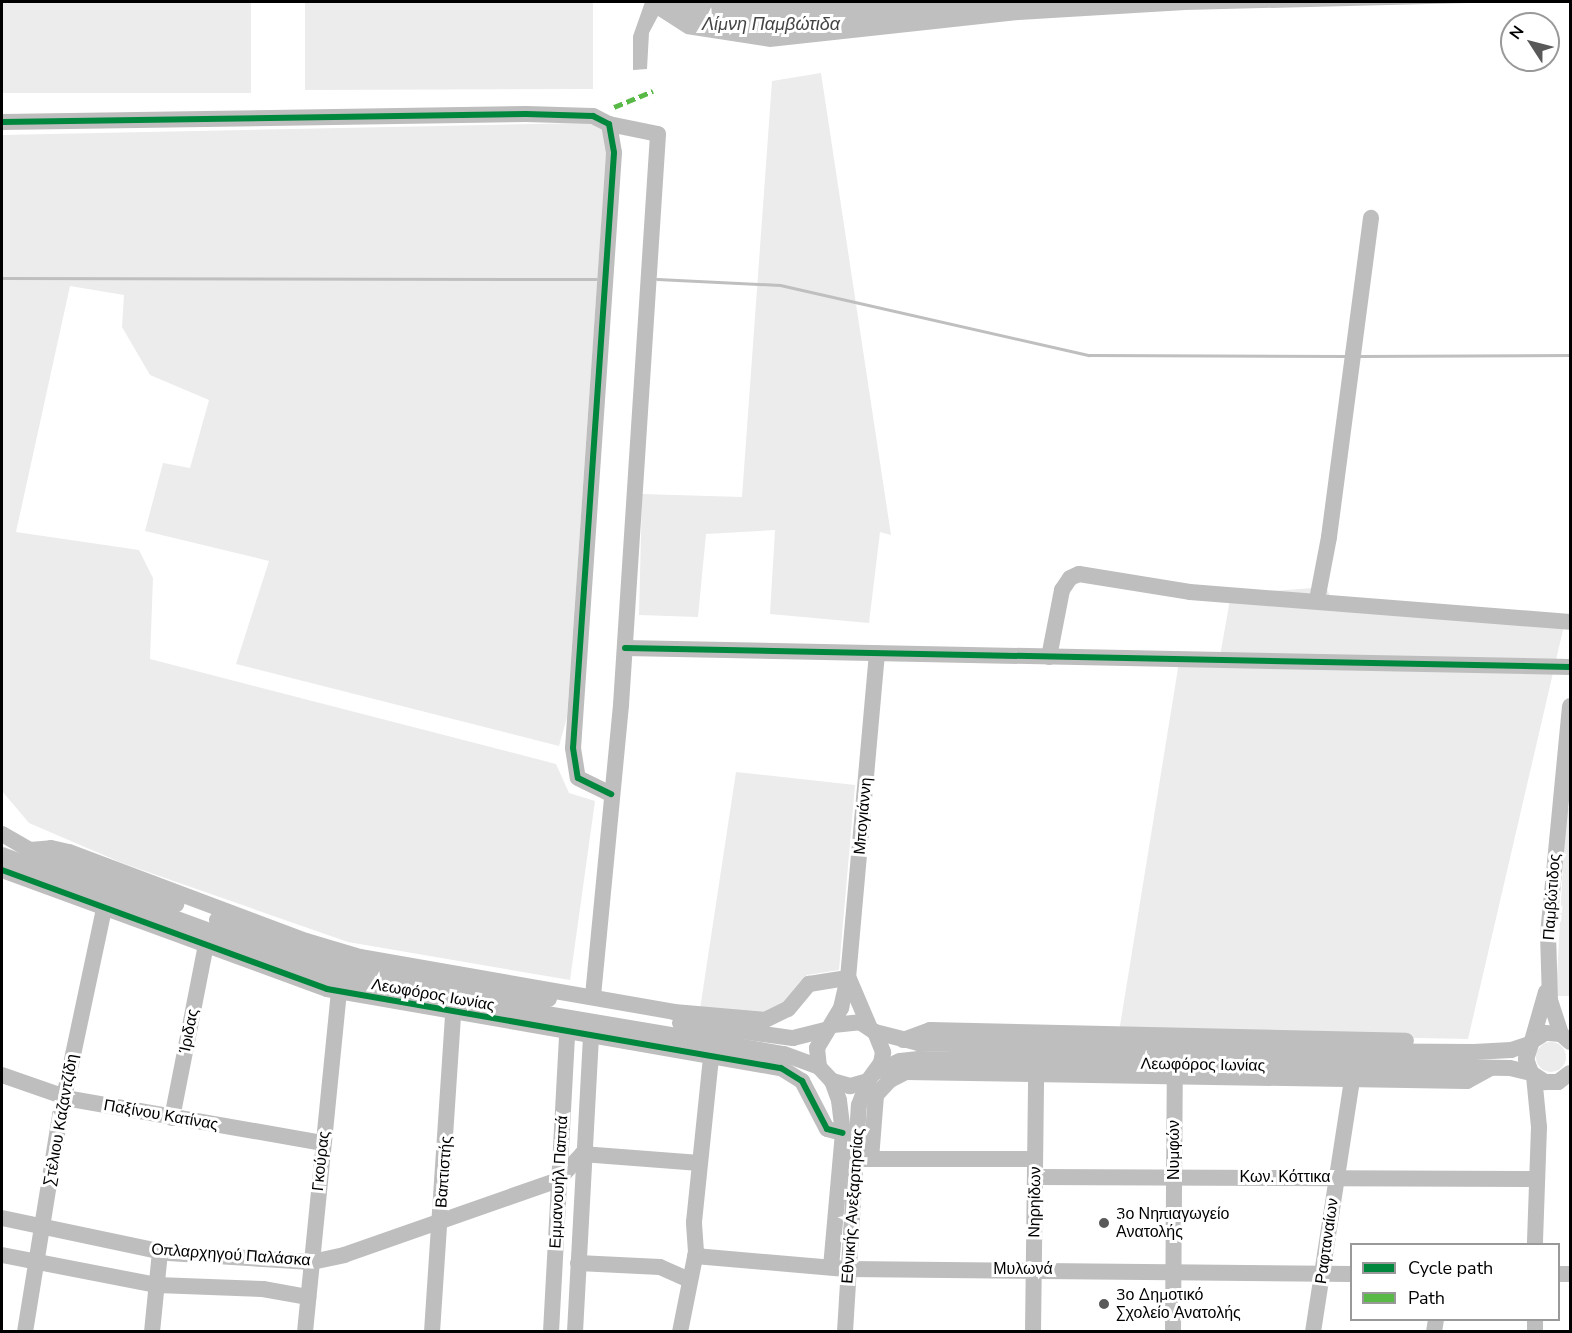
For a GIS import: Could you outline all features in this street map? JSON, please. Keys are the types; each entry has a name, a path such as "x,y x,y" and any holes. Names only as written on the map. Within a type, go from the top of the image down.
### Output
{"street":[{"path":"2,122 526,114 593,116 609,124 614,153 573,757 581,780 611,794"},
{"name":"Εμμανουήλ Παππά","path":"575,1332 582,1154 624,648 658,134 609,124"},
{"path":"1317,600 1329,537 1371,218"},
{"path":"1049,657 1064,585 1079,574 1190,592 1317,600 1428,613 1570,622"},
{"path":"624,648 1570,667"},
{"name":"Μπογιάννη","path":"829,1027 848,978 877,653"},
{"name":"Παμβώτιδος","path":"1532,1074 1526,1059 1548,982 1548,924 1570,706"},
{"path":"2,834 30,850 352,968 592,1015"},
{"path":"2,855 323,975 380,988 592,1015 674,1012 757,1021 778,1016 809,984 848,978"},
{"name":"Λεωφόρος Ιωνίας","path":"2,870 104,909 339,991 567,1032 592,1015 771,1037 793,1038 851,1020 901,1041 1170,1050 1474,1052 1511,1050 1531,1043 1545,1033 1566,1038"},
{"name":"Στέλιου Καζαντζίδη","path":"25,1332 64,1098 104,909"},
{"name":"Ίριδας","path":"172,1118 206,945"},
{"name":"Μπογιάννη","path":"848,978 872,1029"},
{"name":"Παμβώτιδος","path":"1548,982 1566,1038"},
{"name":"Γκούρας","path":"305,1332 339,991"},
{"name":"Βαπτιστής","path":"432,1332 453,1013"},
{"name":"Λεωφόρος Ιωνίας","path":"592,1015 711,1057 768,1065 794,1074 808,1089 827,1129 843,1133"},
{"name":"Λεωφόρος Ιωνίας","path":"592,1015 797,1056 819,1067 832,1081 850,1086 900,1061 919,1059 1517,1068 1545,1082 1566,1077"},
{"path":"819,1067 817,1048 829,1027"},
{"path":"872,1029 883,1052 872,1077"},
{"name":"Εμμανουήλ Παππά","path":"551,1332 567,1032"},
{"path":"680,1332 695,1256 694,1222 711,1057"},
{"path":"1035,1160 865,1159 873,1103 890,1080 906,1072 937,1070 1175,1077 1467,1081 1490,1068"},
{"name":"Νηρηίδων","path":"1033,1332 1036,1073"},
{"name":"Παξίνου Κατίνας","path":"2,1074 64,1098 323,1143"},
{"path":"1532,1074 1539,1127 1535,1179 1535,1243"},
{"name":"Εθνικής Ανεξαρτησίας","path":"845,1332 848,1269 865,1159 859,1105 872,1077"},
{"name":"Νυμφών","path":"1173,1332 1175,1077"},
{"path":"1539,1127 1566,1077"},
{"name":"Ραφταναίων","path":"1313,1332 1352,1079"},
{"name":"Εθνικής Ανεξαρτησίας","path":"831,1267 843,1133 839,1100 832,1081"},
{"path":"558,1180 582,1154 700,1163"},
{"name":"Κων. Κόττικα","path":"1035,1177 1337,1176 1535,1179"},
{"name":"Οπλαρχηγού Παλάσκα","path":"2,1218 160,1252 312,1262 344,1256 440,1219 558,1180"},
{"path":"152,1332 160,1252"},
{"name":"Οπλαρχηγού Παλάσκα","path":"2,1256 157,1284 263,1289 308,1297"},
{"name":"Μυλωνά","path":"695,1256 848,1269 1034,1269 1350,1274"},
{"path":"578,1263 666,1268 689,1280"}],"shaded area":[{"path":"2,2 251,2 251,93 2,93"},
{"path":"305,2 593,2 593,89 305,90"},
{"path":"821,73 891,535 880,532 869,623 770,614 775,530 706,534 698,617 639,615 642,494 742,497 772,81"},
{"path":"584,123 600,126 607,140 567,717 559,746 236,664 269,561 145,531 163,463 190,468 209,400 150,375 122,327 124,295 70,286 16,532 139,550 153,578 150,659 556,764 569,793 595,801 570,980 348,942 122,863 29,823 2,791 2,135"},
{"path":"1326,587 1330,596 1566,617 1468,1039 1119,1032 1180,656 1220,656 1231,594"},
{"path":"736,772 855,785 839,970 807,975 781,1008 763,1015 700,1009"},
{"path":"1566,808 1570,808 1570,996 1556,996"},
{"path":"1551,1042 1562,1046 1566,1057 1562,1068 1551,1072 1540,1068 1536,1057 1540,1046"}],"water":[{"name":"Λίμνη Παμβώτιδα","path":"645,2 1508,2 1185,10 1019,20 770,47 686,34 658,16 649,33 647,69 633,70 633,36"}],"waterway":[{"path":"2,278 596,279"},
{"path":"657,279 780,285 1089,355 1346,356"},
{"path":"1359,356 1570,355"}],"marked path":[{"path":"614,107 653,91"}],"cycle path":[{"path":"2,122 526,114 593,116 609,124 614,153 573,748 578,778 611,794"},
{"path":"625,648 1570,667"},
{"path":"2,870 327,989 781,1068 802,1081 827,1129 843,1133"}],"place":[{"name":"3ο Νηπιαγωγείο Ανατολής","path":"1104,1223"},
{"name":"3ο Δημοτικό Σχολείο Ανατολής","path":"1104,1304"}]}
